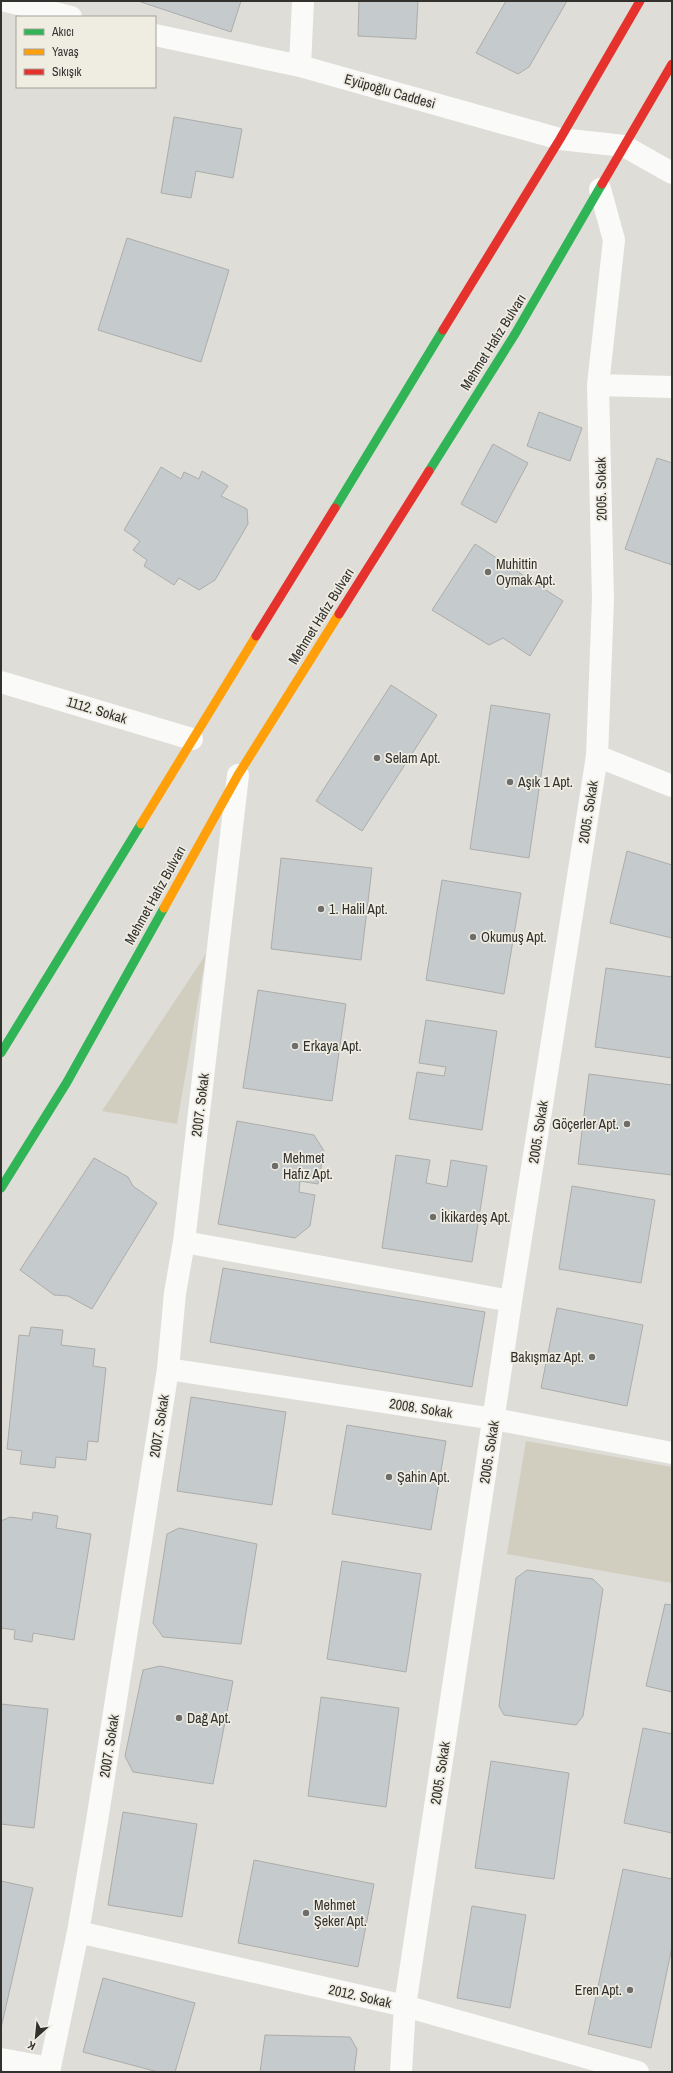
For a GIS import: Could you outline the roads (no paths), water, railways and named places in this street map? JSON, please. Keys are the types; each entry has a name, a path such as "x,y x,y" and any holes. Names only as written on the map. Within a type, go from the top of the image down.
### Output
{"main road":[{"path":"1,1053 560,140 640,1"},
{"name":"Mehmet Hafız Bulvarı","path":"1,1188 66,1082 238,775 515,334 672,64"}],"street":[{"path":"6,1 68,16"},
{"path":"72,16 74,1"},
{"path":"300,66 303,1"},
{"name":"Eyüpoğlu Caddesi","path":"156,35 300,66 560,140 624,146"},
{"path":"624,146 672,173"},
{"name":"2005. Sokak","path":"401,2072 405,2006 511,1301 596,756 603,599 598,385 614,240 600,189"},
{"path":"598,385 672,387"},
{"name":"1112. Sokak","path":"1,682 192,739"},
{"path":"596,756 672,786"},
{"name":"2007. Sokak","path":"50,2070 78,1932 97,1821 168,1369 238,775"},
{"path":"184,1242 511,1301"},
{"name":"2008. Sokak","path":"168,1369 494,1419 672,1453"},
{"name":"2012. Sokak","path":"78,1932 405,2006 638,2072"},
{"path":"1,2059 50,2070"}],"place":[{"name":"Muhittin Oymak Apt.","path":"488,572"},
{"name":"Selam Apt.","path":"377,758"},
{"name":"Aşık 1 Apt.","path":"510,782"},
{"name":"1. Halil Apt.","path":"321,909"},
{"name":"Okumuş Apt.","path":"473,937"},
{"name":"Erkaya Apt.","path":"295,1046"},
{"name":"Göçerler Apt.","path":"627,1124"},
{"name":"Mehmet Hafız Apt.","path":"275,1166"},
{"name":"İkikardeş Apt.","path":"433,1217"},
{"name":"Bakışmaz Apt.","path":"592,1357"},
{"name":"Şahin Apt.","path":"389,1477"},
{"name":"Dağ Apt.","path":"179,1718"},
{"name":"Mehmet Şeker Apt.","path":"306,1913"},
{"name":"Eren Apt.","path":"630,1990"}]}
